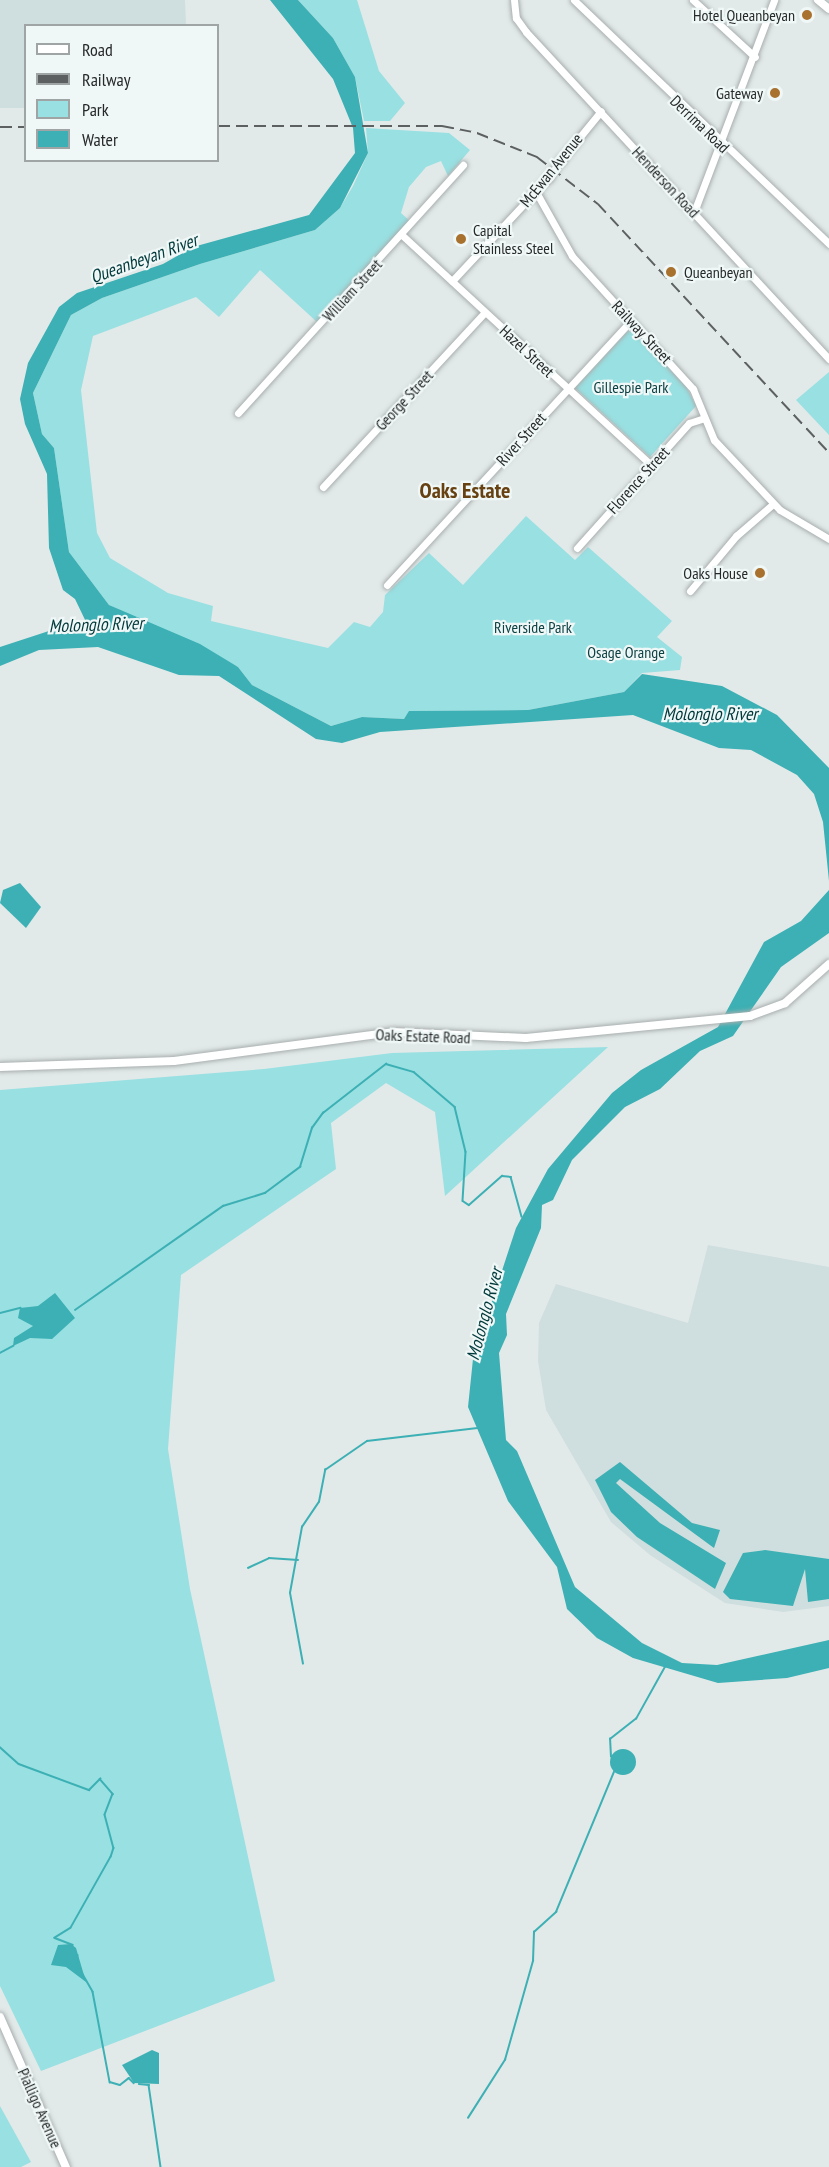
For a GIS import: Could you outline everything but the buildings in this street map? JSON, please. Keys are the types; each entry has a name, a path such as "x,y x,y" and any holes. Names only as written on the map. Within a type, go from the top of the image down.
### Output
{"main road":[{"path":"818,0 829,9"},
{"path":"825,0 829,4"},
{"name":"Oaks Estate Road","path":"0,1067 174,1061 363,1034 526,1038 750,1016 785,1003 829,964"},
{"name":"Pialligo Avenue","path":"0,2017 66,2167"}],"street":[{"name":"Henderson Road","path":"514,0 520,25 829,359"},
{"name":"Derrima Road","path":"574,0 722,145 829,244"},
{"path":"693,0 755,57"},
{"path":"694,212 722,145 774,0"},
{"name":"McEwan Avenue","path":"452,281 536,192 601,111"},
{"name":"William Street","path":"238,413 403,236 463,165"},
{"name":"Railway Street","path":"536,192 572,256 693,389 714,440 773,504 829,539"},
{"name":"Hazel Street","path":"403,236 651,465"},
{"name":"George Street","path":"323,487 485,312"},
{"name":"River Street","path":"387,585 631,321"},
{"name":"Florence Street","path":"577,548 689,423 704,418"},
{"path":"690,591 736,536 773,504"}],"shaded area":[{"path":"0,0 185,0 186,24 24,24 24,108 0,108"},
{"path":"708,1245 829,1267 829,1606 783,1612 725,1603 650,1555 611,1522 546,1410 538,1361 539,1323 556,1284 688,1323"}],"green space":[{"path":"298,0 357,0 379,71 405,103 390,121 364,121 355,77 333,38"},
{"name":"Riverside Park","path":"366,128 449,133 470,150 448,176 441,161 426,167 409,187 401,213 411,222 317,322 260,270 219,317 196,297 93,336 81,390 97,533 110,558 168,593 213,606 211,621 328,648 354,622 370,627 383,612 385,595 429,553 463,585 526,516 575,560 588,547 672,621 657,637 682,657 680,670 642,673 624,692 528,710 410,711 404,719 362,717 331,726 252,685 238,667 109,605 69,552 54,448 42,434 33,393 71,315 102,298 200,264 315,230 340,208 353,186 368,153"},
{"name":"Gillespie Park","path":"628,331 636,333 687,388 696,406 650,457 575,388"},
{"path":"829,372 829,435 796,400"},
{"path":"608,1047 445,1196 435,1112 386,1083 331,1123 336,1169 181,1275 168,1449 190,1589 275,1981 41,2071 0,1986 0,1090 264,1069 392,1053"},
{"path":"0,2106 31,2162 21,2167 0,2167"}],"water":[{"path":"270,0 298,0 333,38 355,77 368,153 340,208 315,230 200,264 102,298 71,315 33,393 42,434 54,448 69,552 109,605 200,644 238,667 252,685 331,726 362,717 404,719 409,711 528,710 624,692 642,674 722,686 777,715 829,768 829,881 823,822 814,794 797,775 751,750 719,748 633,715 380,732 342,743 316,739 219,676 179,675 98,647 39,650 0,666 0,647 55,629 88,626 75,599 63,590 49,548 47,474 25,424 20,399 28,363 59,307 77,293 163,264 193,247 309,215 355,153 353,128 333,79"},
{"path":"20,883 41,907 26,928 0,903 3,890"},
{"name":"Molonglo River","path":"829,890 829,933 781,967 733,1036 700,1051 660,1089 625,1107 572,1160 553,1200 542,1205 541,1228 506,1314 507,1335 499,1353 506,1440 517,1451 575,1587 642,1643 682,1663 717,1665 829,1640 829,1668 787,1678 718,1683 633,1658 597,1638 567,1609 557,1567 508,1501 468,1407 473,1359 516,1228 548,1169 612,1093 641,1070 718,1027 764,942 801,921"},
{"path":"55,1293 75,1318 52,1339 30,1338 13,1346 14,1338 33,1326 18,1318 20,1308 38,1306"},
{"path":"620,1462 692,1523 720,1530 714,1548 620,1479 616,1483 660,1523 726,1563 715,1589 637,1537 611,1512 595,1480"},
{"path":"765,1550 829,1559 829,1599 808,1602 805,1569 793,1606 730,1599 723,1592 743,1553"},
{"path":"623,1749 632,1753 636,1762 632,1771 623,1775 614,1771 610,1762 614,1753"},
{"path":"71,1944 76,1948 86,1982 66,1967 51,1965 58,1945"},
{"path":"152,2050 159,2053 159,2084 134,2083 122,2065"}],"waterway":[{"path":"75,1310 223,1206 265,1193 300,1167 312,1128 323,1113 386,1064 414,1072 455,1107 466,1152 463,1201 469,1205 502,1176 511,1177 522,1217"},
{"path":"0,1313 20,1308"},
{"path":"0,1353 13,1346"},
{"path":"303,1664 290,1593 302,1527 319,1502 325,1470 367,1441 477,1428"},
{"path":"248,1568 269,1558 298,1560"},
{"path":"611,1757 610,1739 636,1719 665,1667"},
{"path":"0,1747 19,1764 89,1790 100,1779 113,1794 105,1815 114,1848 111,1857 71,1928 55,1938 73,1945"},
{"path":"468,2118 505,2060 533,1961 534,1932 556,1912 614,1772"},
{"path":"78,1955 77,1964 93,1992 110,2082 120,2085 129,2078 134,2083"},
{"path":"139,2084 149,2085 161,2167"}],"railway":[{"path":"219,126 442,126 477,133 537,157 598,204 829,453"},
{"path":"0,127 24,127"}],"place":[{"name":"Hotel Queanbeyan","path":"807,15"},
{"name":"Gateway","path":"775,93"},
{"name":"Capital Stainless Steel","path":"461,239"},
{"name":"Queanbeyan","path":"671,272"},
{"name":"Oaks House","path":"760,573"}],"district":[{"name":"Oaks Estate","path":"465,491"}],"water label":[{"name":"Queanbeyan River","path":"144,259"}],"park label":[{"name":"Osage Orange","path":"626,652"}]}
